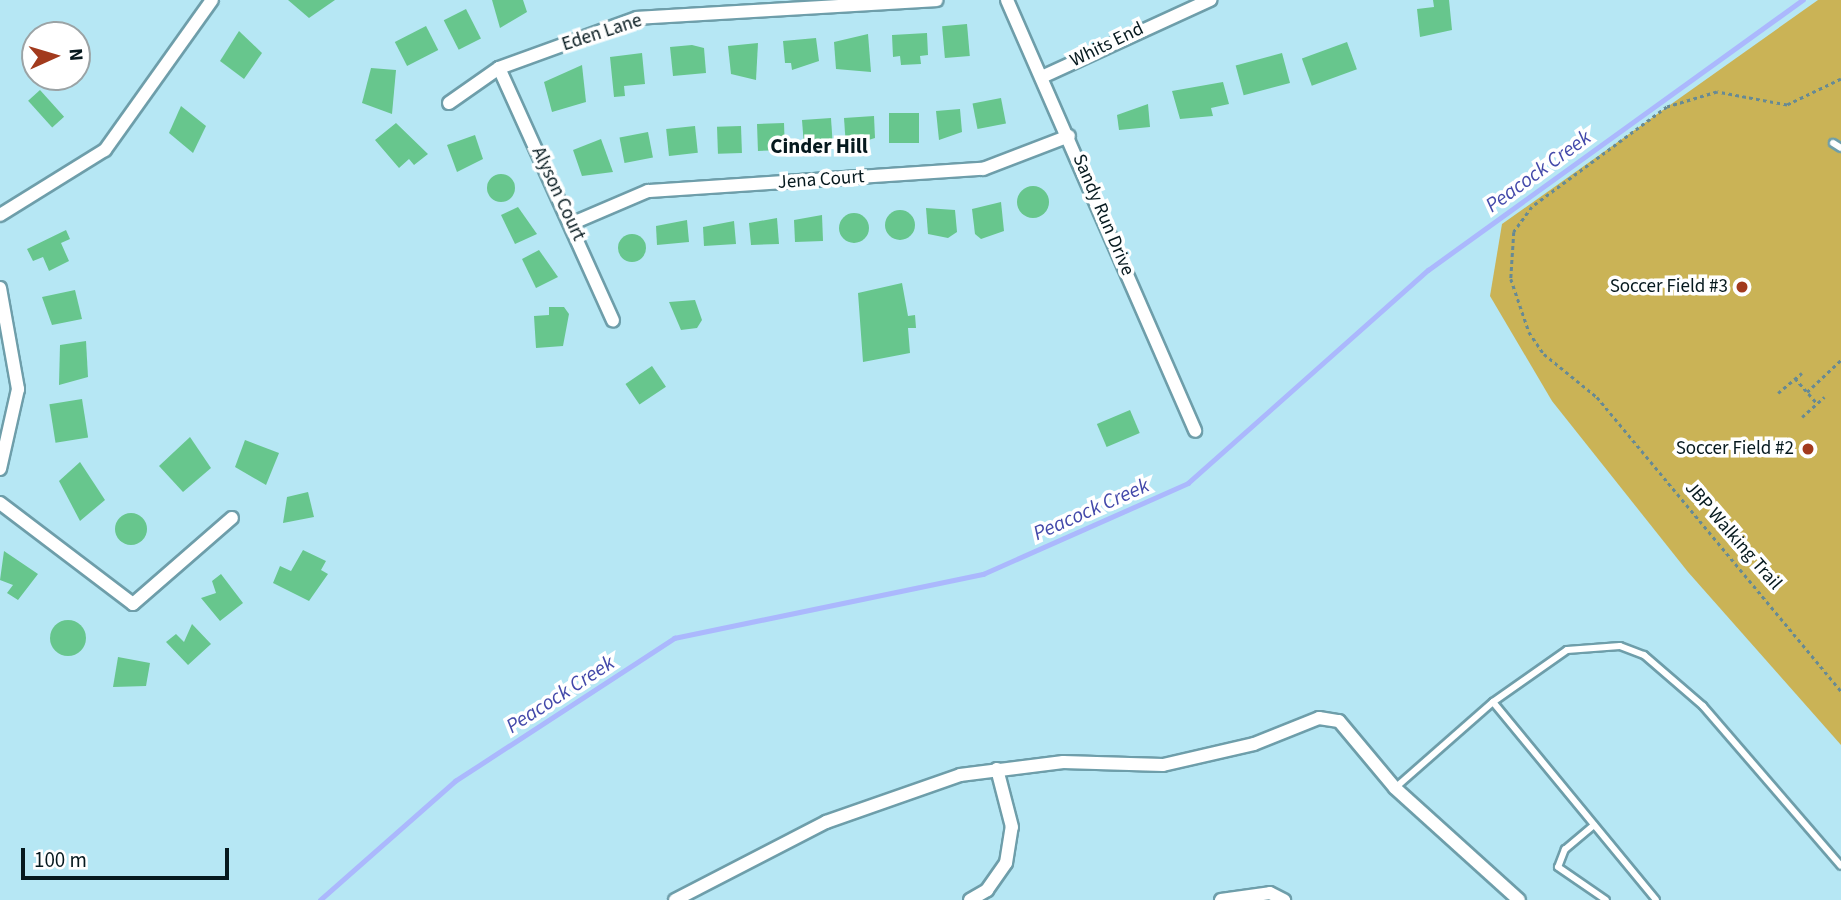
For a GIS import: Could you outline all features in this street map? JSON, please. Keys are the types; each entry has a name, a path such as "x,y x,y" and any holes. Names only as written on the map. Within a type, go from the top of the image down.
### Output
{"street":[{"path":"0,215 105,150 212,0"},
{"name":"Eden Lane","path":"449,103 499,68 637,18 936,0"},
{"name":"Sandy Run Drive","path":"1007,0 1044,76 1195,431"},
{"name":"Whits End","path":"1044,76 1210,0"},
{"name":"Alyson Court","path":"499,68 573,223 613,320"},
{"name":"Jena Court","path":"573,223 648,191 983,169 1069,136"},
{"path":"0,288 18,389 0,469"},
{"path":"0,503 133,604 232,518"},
{"path":"675,900 826,822 960,775 1063,762 1163,765 1254,744 1319,718 1339,721 1395,788 1520,900"},
{"path":"970,900 987,890 1006,863 1013,827 997,769"},
{"path":"1221,900 1270,893 1284,900"}],"lane":[{"path":"1833,143 1841,148"},
{"path":"1395,788 1493,702 1567,650 1620,646 1644,655 1703,706 1841,866"},
{"path":"1493,702 1656,900"},
{"path":"1594,825 1565,849 1558,867 1606,900"}],"path":[{"name":"JBP Walking Trail","path":"1841,79 1787,105 1717,92 1667,107 1532,207 1514,232 1511,279 1529,332 1545,354 1597,397 1841,691"},
{"path":"1807,392 1841,360"},
{"path":"1778,393 1802,373"},
{"path":"1795,378 1817,403"},
{"path":"1802,417 1824,397"}],"shaded area":[{"path":"1818,0 1841,0 1841,745 1688,572 1552,401 1490,296 1502,224"}],"building":[{"path":"288,0 335,0 309,18"},
{"path":"492,0 523,0 527,12 500,28"},
{"path":"1433,0 1449,0 1452,30 1420,37 1417,9 1434,7"},
{"path":"466,9 481,38 459,50 444,20"},
{"path":"967,24 970,56 945,58 942,26"},
{"path":"426,26 438,50 407,66 395,42"},
{"path":"239,31 262,53 244,79 220,61"},
{"path":"927,33 928,55 920,56 921,64 901,65 900,56 893,57 892,35"},
{"path":"868,34 871,72 836,69 834,42"},
{"path":"816,38 819,61 792,70 791,63 785,63 783,41"},
{"path":"1347,42 1357,69 1312,86 1302,58"},
{"path":"758,43 756,80 731,74 728,46"},
{"path":"692,45 704,48 706,73 673,76 670,47"},
{"path":"642,53 645,84 624,86 625,96 614,97 610,57"},
{"path":"1282,53 1290,83 1244,95 1236,65"},
{"path":"582,65 586,102 552,112 544,82"},
{"path":"371,68 396,70 392,114 362,103"},
{"path":"1223,82 1229,104 1211,108 1213,116 1180,119 1172,91"},
{"path":"39,91 64,117 52,127 28,101"},
{"path":"1001,98 1006,124 977,129 973,104"},
{"path":"1148,104 1150,127 1119,130 1117,115"},
{"path":"181,106 206,126 193,153 169,133"},
{"path":"960,109 962,132 939,140 936,111"},
{"path":"889,113 919,113 919,143 889,143"},
{"path":"874,116 875,138 846,147 844,118"},
{"path":"831,118 833,148 804,146 802,120"},
{"path":"396,123 428,154 414,165 409,159 399,168 375,140"},
{"path":"784,123 785,150 758,151 757,124"},
{"path":"695,126 698,153 669,156 666,129"},
{"path":"741,126 742,153 718,154 717,127"},
{"path":"648,132 653,158 624,163 620,138"},
{"path":"475,135 483,159 457,172 447,145"},
{"path":"601,139 613,172 582,176 573,150"},
{"path":"501,174 511,178 515,188 511,198 501,202 491,198 487,188 491,178"},
{"path":"1033,186 1044,191 1049,202 1044,213 1033,218 1022,213 1017,202 1022,191"},
{"path":"1001,202 1004,231 981,239 975,234 972,209"},
{"path":"518,207 537,234 515,244 501,215"},
{"path":"926,208 955,210 957,232 948,238 928,234"},
{"path":"900,210 911,214 915,225 911,236 900,240 889,236 885,225 889,214"},
{"path":"854,213 865,217 869,228 865,239 854,243 843,239 839,228 843,217"},
{"path":"822,215 823,241 795,242 794,220"},
{"path":"777,218 779,244 751,245 749,223"},
{"path":"687,220 689,242 657,245 656,226"},
{"path":"734,221 736,244 704,246 703,227"},
{"path":"66,230 70,239 61,243 69,261 49,271 43,257 33,261 27,249"},
{"path":"632,234 642,238 646,248 642,258 632,262 622,258 618,248 622,238"},
{"path":"539,250 558,277 536,288 522,259"},
{"path":"902,283 908,316 915,315 916,328 908,328 910,353 863,362 858,293"},
{"path":"75,290 82,319 52,325 42,297"},
{"path":"695,300 702,320 697,328 681,330 669,302"},
{"path":"549,307 564,307 569,314 563,346 536,348 534,316 549,315"},
{"path":"86,341 88,377 59,385 60,345"},
{"path":"652,366 666,387 639,405 625,384"},
{"path":"82,399 88,438 56,443 49,404"},
{"path":"1130,410 1140,433 1107,447 1097,424"},
{"path":"190,437 211,468 183,492 159,466"},
{"path":"245,440 279,453 266,485 235,467"},
{"path":"80,462 105,500 80,521 59,481"},
{"path":"308,492 314,517 283,523 287,497"},
{"path":"131,513 143,517 147,529 143,541 131,545 119,541 115,529 119,517"},
{"path":"303,550 326,561 321,570 328,574 309,601 273,583 280,566 291,571"},
{"path":"4,551 38,574 18,600 7,593 13,585 0,580"},
{"path":"221,574 243,603 220,621 201,598 216,593 212,581"},
{"path":"68,620 81,625 86,638 81,651 68,656 55,651 50,638 55,625"},
{"path":"192,624 211,644 188,665 166,642 176,634 184,642"},
{"path":"118,657 150,663 146,686 113,687"}],"waterway":[{"name":"Peacock Creek","path":"320,900 455,781 674,638 983,574 1188,483 1428,270 1803,0"}],"place":[{"name":"Soccer Field #3","path":"1742,287"},
{"name":"Soccer Field #2","path":"1808,449"}],"district":[{"name":"Cinder Hill","path":"819,146"}]}
